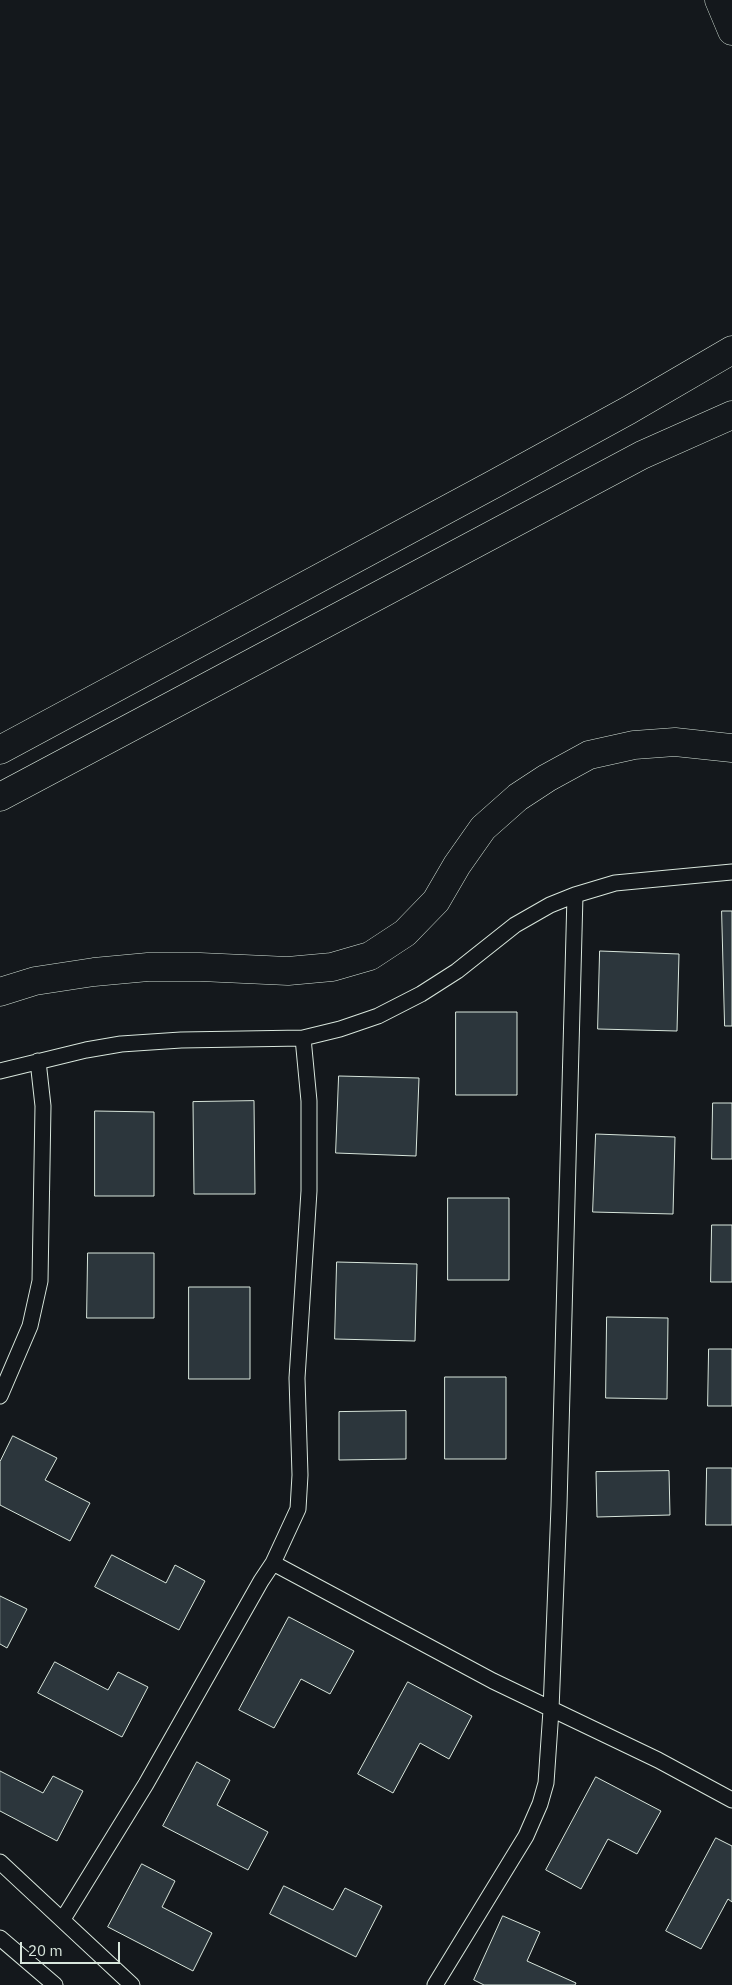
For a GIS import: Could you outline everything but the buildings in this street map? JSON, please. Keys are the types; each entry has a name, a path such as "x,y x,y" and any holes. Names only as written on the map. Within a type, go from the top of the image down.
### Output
{"main road":[{"path":"719,0 732,32"},
{"path":"0,750 630,410 732,350"},
{"path":"0,796 642,456 732,415"},
{"path":"0,992 35,981 94,972 148,967 288,971 332,967 370,956 406,933 436,901 456,865 483,828 518,797 547,778 589,755 634,744 676,742 732,748"}],"lane":[{"path":"0,1071 86,1050 121,1044 181,1040 303,1038 378,1016 421,994 457,971 515,925 550,905 575,895 615,883 732,872"},
{"path":"435,1985 526,1836 540,1804 546,1783 551,1710 558,1515 575,895"},
{"path":"63,1919 146,1784 256,1589 273,1563 298,1509 300,1476 297,1378 309,1191 309,1101 303,1038"},
{"path":"0,1396 30,1326 40,1281 43,1106 38,1061"},
{"path":"273,1563 551,1710 658,1760 732,1800"},
{"path":"0,1862 132,1985"},
{"path":"0,1938 55,1985"}]}
